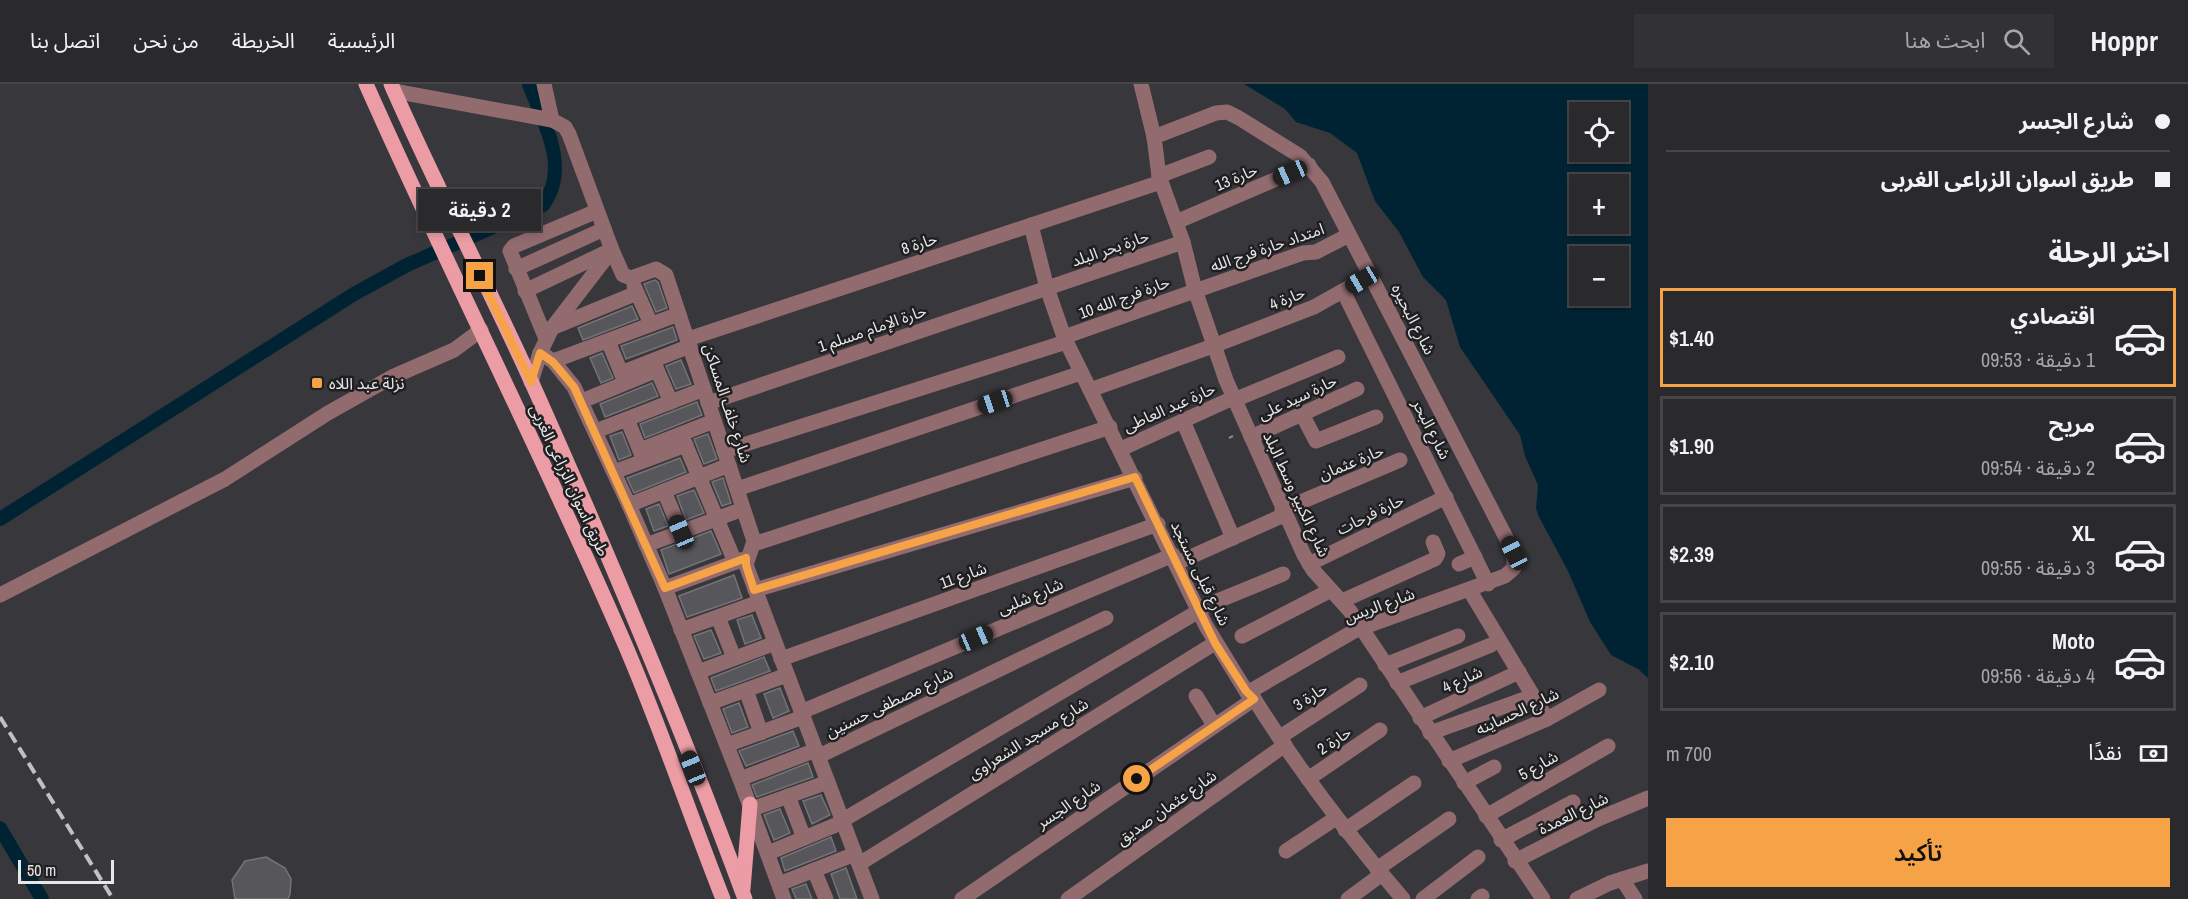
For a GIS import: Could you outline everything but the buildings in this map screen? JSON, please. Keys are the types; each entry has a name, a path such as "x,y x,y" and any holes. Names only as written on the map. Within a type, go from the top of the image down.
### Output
{"main road":[{"name":"طريق اسوان الزراعى الغربى","path":"366,84 420,206 481,330 624,643 723,899"},
{"name":"طريق اسوان الزراعى الغربى","path":"392,87 531,382 648,653 744,896"},
{"path":"744,896 751,807"}],"street":[{"path":"544,84 550,120"},
{"name":"شارع الكبير وسط البلد","path":"1141,84 1154,138 1160,179 1183,242 1213,346 1233,399 1283,513 1309,564 1362,629 1515,861 1543,899"},
{"path":"392,87 550,120 565,127 612,250 623,275 631,278 651,324"},
{"name":"شارع البحيره","path":"1154,138 1216,113 1227,112 1288,148 1309,165 1322,182 1514,553"},
{"name":"حارة 8","path":"582,401 623,378 655,365 689,342 1032,225 1160,179 1209,157"},
{"name":"حارة 13","path":"1176,222 1309,165"},
{"path":"597,211 514,246 509,254 548,346 582,401 665,588 751,807 784,899"},
{"name":"شارع قبلى مستجد","path":"1032,225 1047,288 1065,339 1215,643 1341,824 1403,899"},
{"path":"516,269 604,229"},
{"name":"امتداد حارة فرج الله","path":"1195,290 1303,253 1316,252 1349,235"},
{"name":"حارة بحر البلد","path":"1047,288 1183,242"},
{"path":"525,291 612,250"},
{"path":"531,382 548,346 612,250"},
{"name":"شارع خلف المساكن","path":"631,278 652,270 664,272 743,509 746,565 871,898"},
{"name":"حارة 4","path":"1213,346 1314,307 1371,275"},
{"name":"حارة الإمام مسلم 1","path":"596,431 671,402 706,396 1047,288"},
{"name":"حارة فرج الله 10","path":"629,505 699,477 727,458 1065,339 1195,290"},
{"name":"شارع البحر","path":"1343,291 1488,584"},
{"path":"548,346 638,293"},
{"path":"548,346 608,341 679,314"},
{"path":"0,595 150,520 225,479 328,413 392,377 454,350 481,330"},
{"path":"608,341 623,378"},
{"path":"1090,390 1213,346"},
{"name":"حارة عبد العاطى","path":"1121,449 1233,399 1338,357"},
{"path":"655,365 671,402"},
{"path":"737,489 1081,373"},
{"name":"حارة سيد على","path":"1251,438 1357,389"},
{"path":"1302,414 1316,441 1376,417"},
{"path":"627,419 642,456"},
{"path":"614,472 642,456 683,440 714,421"},
{"path":"1184,421 1233,538"},
{"path":"665,588 745,555 1110,428"},
{"path":"683,440 716,519 745,555"},
{"name":"حارة عثمان","path":"1175,559 1233,538 1400,460"},
{"path":"681,630 718,617 757,596 1135,477"},
{"path":"664,491 681,532"},
{"name":"حارة فرحات","path":"1309,564 1446,497"},
{"path":"646,545 743,509"},
{"name":"شارع 11","path":"781,659 1158,524"},
{"path":"1242,636 1336,596 1435,559 1438,554 1433,542"},
{"name":"شارع الريس","path":"1251,696 1356,630 1470,591 1512,571 1515,563 1514,553"},
{"path":"1459,564 1475,557"},
{"name":"شارع شلبى","path":"727,745 761,733 1175,559"},
{"path":"768,853 843,821 1199,610 1283,574"},
{"path":"1470,591 1547,719"},
{"path":"718,617 734,658"},
{"name":"شارع مصطفى حسنين","path":"740,779 817,753 1106,618"},
{"path":"1385,665 1458,636"},
{"path":"698,672 775,643"},
{"name":"شارع مسجد الشعراوى","path":"778,884 814,870 857,859 1215,643"},
{"path":"1397,683 1491,645"},
{"name":"شارع 4","path":"1420,718 1519,672"},
{"path":"710,703 787,675"},
{"name":"حارة 3","path":"1282,741 1360,685"},
{"path":"746,690 761,733"},
{"name":"شارع الحساينه","path":"1449,761 1547,719 1599,690"},
{"path":"1196,696 1215,725"},
{"name":"شارع الجسر","path":"962,899 1215,725 1251,696"},
{"path":"1430,733 1533,696"},
{"name":"حارة 2","path":"1308,779 1380,730"},
{"name":"شارع عثمان صديق","path":"1068,899 1282,741"},
{"name":"شارع 5","path":"1486,816 1608,746"},
{"path":"1464,783 1494,767"},
{"path":"751,807 828,782"},
{"path":"1286,851 1341,824 1414,783"},
{"path":"788,796 804,838"},
{"name":"شارع العمدة","path":"1515,861 1598,819 1648,798"},
{"path":"1502,840 1574,802"},
{"path":"1348,899 1380,871 1449,819"},
{"path":"1423,899 1478,856"},
{"path":"814,870 826,899"},
{"path":"1577,899 1622,879 1648,871"},
{"path":"1622,879 1635,899"}],"water":[{"path":"1244,84 1648,84 1648,678 1638,669 1611,655 1590,622 1568,571 1536,509 1538,485 1525,456 1520,435 1460,347 1446,300 1423,277 1399,232 1375,201 1357,153 1330,133 1296,122 1285,109"}],"waterway":[{"path":"0,519 354,294 407,265 543,205 551,190 555,175 555,160 547,129 529,84"},
{"path":"0,828 42,899"}],"railway":[{"path":"0,717 113,899"}],"place":[{"name":"نزلة عبد اللاه","path":"317,383"}],"route":[{"path":"480,276 531,382 540,353 553,362 574,387 665,588 746,558 754,590 1135,477 1215,643 1246,691 1254,699 1137,779"}]}
